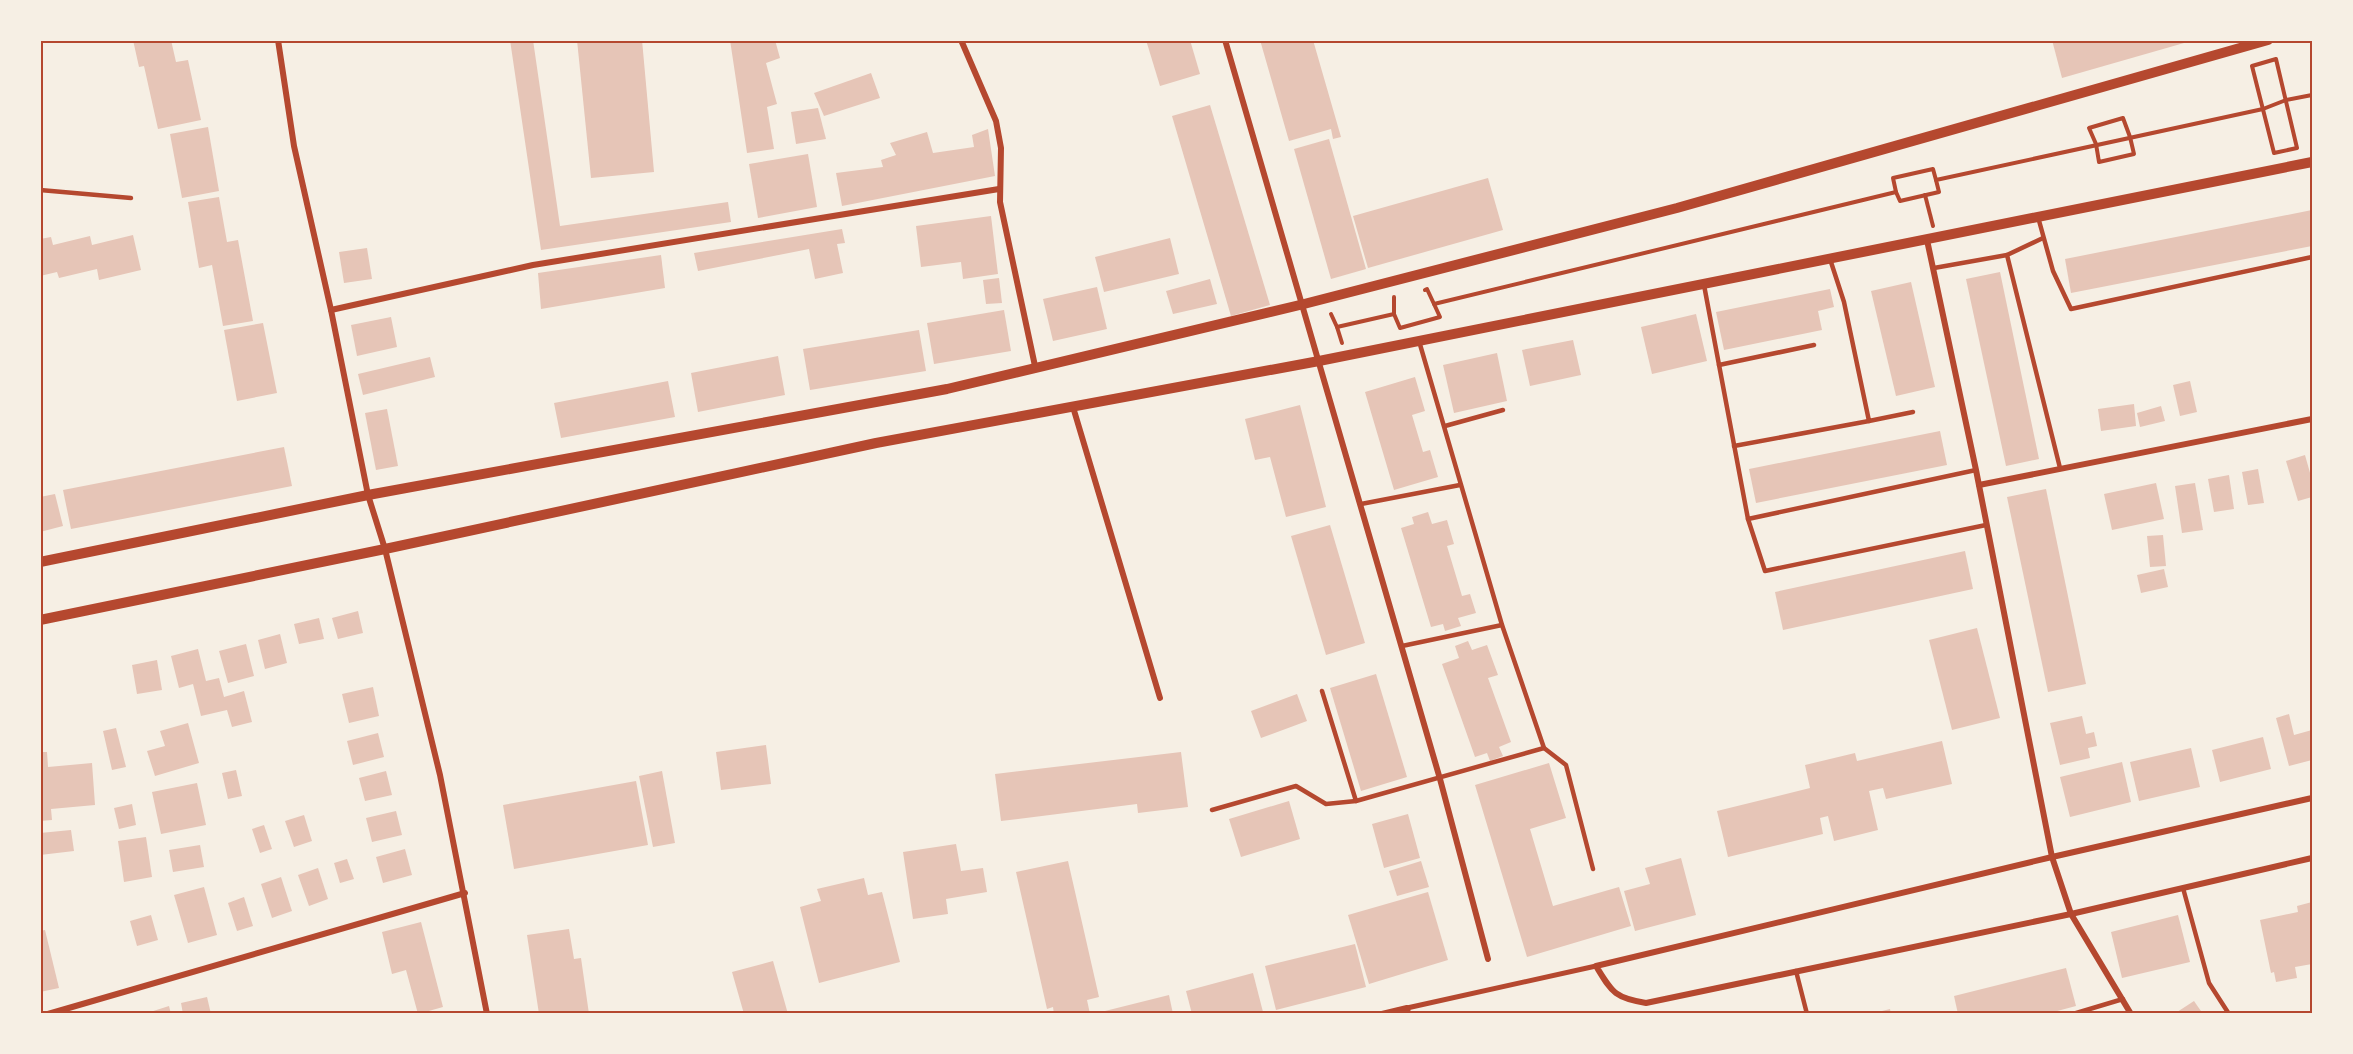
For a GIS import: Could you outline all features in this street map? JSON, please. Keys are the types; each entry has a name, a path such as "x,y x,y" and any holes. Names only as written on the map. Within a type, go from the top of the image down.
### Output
{"street":[{"path":"278,40 294,146 331,310 368,495 385,549 440,775 487,1014"},
{"path":"961,40 996,121 1001,148 999,189 1035,366"},
{"path":"1225,40 1304,304 1440,778 1488,959"},
{"path":"40,562 368,495 947,389 1035,366 1304,304 1677,208 2268,40"},
{"path":"40,620 385,549 876,443 1319,361 2313,162"},
{"path":"331,310 533,266 999,189"},
{"path":"1931,239 1934,267 2052,857 2071,914 2132,1014"},
{"path":"1073,407 1160,698"},
{"path":"1979,484 2313,419"},
{"path":"1382,1014 1408,1011 2052,857 2313,798"},
{"path":"1596,966 1609,988 1624,1000 1646,1003 2071,914 2313,858"},
{"path":"48,1014 465,893"}],"lane":[{"path":"40,190 131,198"},
{"path":"2038,218 2053,271 2071,309 2313,257"},
{"path":"1934,267 2007,255 2043,238"},
{"path":"2007,255 2060,468"},
{"path":"1830,259 1845,302 1869,421"},
{"path":"1704,284 1748,519 1765,572 1986,525"},
{"path":"1419,341 1502,625 1544,748 1566,765 1593,869"},
{"path":"1719,365 1814,345"},
{"path":"1445,426 1503,410"},
{"path":"1734,446 1913,411"},
{"path":"1748,519 1976,470"},
{"path":"1361,504 1460,485"},
{"path":"1402,646 1502,625"},
{"path":"1322,692 1356,801"},
{"path":"1212,810 1296,786 1326,804 1356,801 1544,748"},
{"path":"2183,888 2209,983 2229,1014"},
{"path":"1796,971 1807,1014"},
{"path":"2073,1014 2123,999"}],"path":[{"path":"2276,59 2286,100 2297,148 2274,153 2252,66 2276,59"},
{"path":"1936,180 2263,109 2286,100 2313,95"},
{"path":"2123,118 2130,137 2134,154 2099,162 2096,144 2089,128 2123,118"},
{"path":"1933,169 1936,180 1939,192 1900,201 1893,178 1933,169"},
{"path":"1434,304 1896,192"},
{"path":"1925,195 1931,239"},
{"path":"1404,295 1392,297 1394,314 1400,328 1440,317 1427,289 1416,292"},
{"path":"1331,314 1342,343"},
{"path":"1336,327 1394,314"}],"building":[{"path":"133,40 171,40 176,62 188,60 201,120 158,129 144,66 139,67"},
{"path":"510,40 533,40 560,226 728,202 731,222 541,250"},
{"path":"577,40 642,40 654,172 591,178"},
{"path":"730,40 775,40 780,58 766,63 777,104 767,107 774,149 747,153"},
{"path":"1146,40 1190,40 1200,74 1160,86"},
{"path":"1260,40 1313,40 1341,137 1333,139 1331,129 1289,141"},
{"path":"2052,40 2190,40 2191,41 2062,78"},
{"path":"871,73 880,98 824,116 814,93"},
{"path":"1210,105 1270,305 1231,316 1172,116"},
{"path":"818,108 826,139 796,144 791,112"},
{"path":"208,127 219,191 182,198 170,134"},
{"path":"988,129 995,176 842,206 836,173 883,167 881,160 896,155 890,143 927,132 933,153 974,147 972,135"},
{"path":"1329,139 1366,269 1331,279 1294,149"},
{"path":"808,154 817,207 758,218 749,164"},
{"path":"1488,178 1503,230 1368,268 1353,216"},
{"path":"219,197 227,242 238,240 253,321 223,326 212,265 199,268 188,202"},
{"path":"2312,210 2312,246 2071,293 2065,259"},
{"path":"991,216 998,274 963,279 961,262 921,267 916,226"},
{"path":"842,229 845,243 837,244 843,273 815,279 809,249 698,271 694,253"},
{"path":"133,235 141,270 99,280 97,269 59,278 57,272 40,276 40,239 51,237 53,245 90,236 92,245"},
{"path":"1170,238 1179,274 1104,292 1095,257"},
{"path":"367,248 372,279 344,283 339,252"},
{"path":"661,255 665,288 541,309 538,273"},
{"path":"2000,272 2039,459 2006,466 1966,279"},
{"path":"999,278 1002,303 986,304 983,280"},
{"path":"1210,279 1217,304 1173,314 1166,291"},
{"path":"1911,282 1935,387 1896,396 1871,291"},
{"path":"1097,287 1107,329 1053,341 1043,299"},
{"path":"1830,289 1834,307 1818,311 1822,330 1724,350 1716,312"},
{"path":"1004,310 1011,351 934,364 927,323"},
{"path":"1696,314 1707,361 1652,374 1641,327"},
{"path":"391,317 397,347 357,356 351,325"},
{"path":"263,323 277,393 237,401 224,330"},
{"path":"919,330 926,371 810,390 803,349"},
{"path":"1573,340 1581,375 1530,386 1522,350"},
{"path":"1497,353 1507,401 1454,413 1443,365"},
{"path":"778,356 785,395 698,412 691,373"},
{"path":"430,357 435,377 363,395 358,374"},
{"path":"1415,377 1425,411 1412,415 1423,452 1430,450 1438,477 1394,490 1365,392"},
{"path":"668,381 675,417 561,438 554,403"},
{"path":"2190,381 2197,412 2180,416 2173,385"},
{"path":"2134,404 2136,426 2101,431 2098,409"},
{"path":"1300,405 1326,507 1286,517 1270,457 1255,460 1245,419"},
{"path":"2161,406 2165,421 2140,427 2137,413"},
{"path":"387,409 398,466 376,470 365,413"},
{"path":"1940,431 1947,465 1756,503 1749,469"},
{"path":"284,447 292,486 71,529 63,490"},
{"path":"2305,455 2312,480 2312,497 2298,501 2286,461"},
{"path":"2258,469 2264,503 2248,505 2242,472"},
{"path":"2229,475 2234,509 2214,512 2208,479"},
{"path":"2156,483 2164,519 2112,530 2104,494"},
{"path":"2195,483 2203,530 2182,533 2175,486"},
{"path":"2046,489 2086,684 2048,692 2007,497"},
{"path":"55,494 63,526 40,532 40,497"},
{"path":"1428,512 1432,524 1447,520 1454,544 1447,546 1462,596 1470,594 1476,613 1458,618 1461,626 1445,631 1443,624 1431,627 1401,528 1414,524 1412,517"},
{"path":"1330,525 1365,643 1326,655 1291,536"},
{"path":"2163,535 2166,566 2150,567 2147,536"},
{"path":"1965,551 1973,589 1783,630 1775,592"},
{"path":"2164,569 2168,587 2141,593 2137,575"},
{"path":"358,611 363,633 338,639 332,618"},
{"path":"319,618 324,639 299,644 294,624"},
{"path":"1977,628 2000,718 1952,730 1929,640"},
{"path":"280,634 287,663 265,669 258,640"},
{"path":"1468,641 1472,650 1487,645 1498,675 1488,678 1511,742 1499,747 1503,756 1490,761 1487,753 1475,757 1442,664 1459,658 1455,646"},
{"path":"246,644 254,676 228,683 219,651"},
{"path":"198,649 206,681 219,678 224,697 244,691 252,722 232,727 227,710 201,716 193,684 179,688 171,656"},
{"path":"157,660 162,690 137,694 132,665"},
{"path":"1376,674 1407,777 1361,791 1330,688"},
{"path":"373,687 379,716 349,723 342,694"},
{"path":"1297,694 1307,721 1261,738 1251,711"},
{"path":"2289,714 2294,735 2312,730 2312,760 2289,766 2276,718"},
{"path":"2082,716 2086,734 2094,732 2097,746 2088,748 2090,758 2060,765 2050,723"},
{"path":"188,723 199,763 155,776 147,751 165,746 160,731"},
{"path":"116,728 126,767 112,770 103,731"},
{"path":"378,733 384,757 353,765 347,741"},
{"path":"2263,737 2271,769 2220,782 2212,750"},
{"path":"1942,741 1952,784 1886,799 1883,788 1869,791 1878,830 1834,841 1828,816 1820,818 1823,834 1728,857 1717,811 1810,788 1805,765 1855,753 1857,761"},
{"path":"766,745 771,784 721,790 716,752"},
{"path":"2191,748 2200,787 2139,801 2130,762"},
{"path":"40,752 47,752 48,767 92,763 95,805 51,809 52,820 40,821"},
{"path":"1181,752 1188,807 1138,813 1137,804 1001,821 995,774"},
{"path":"2122,762 2131,802 2070,817 2060,777"},
{"path":"1549,763 1566,818 1530,829 1553,906 1619,887 1631,926 1527,957 1475,785"},
{"path":"236,770 242,796 228,799 222,773"},
{"path":"386,771 392,795 365,801 359,778"},
{"path":"662,771 675,843 653,847 639,776"},
{"path":"636,781 648,845 514,869 503,805"},
{"path":"197,783 206,825 161,834 152,792"},
{"path":"1289,801 1300,839 1241,857 1229,819"},
{"path":"132,804 136,825 119,829 114,808"},
{"path":"396,811 402,835 372,842 366,818"},
{"path":"1408,814 1420,858 1384,868 1372,824"},
{"path":"304,815 312,841 294,847 285,821"},
{"path":"264,825 272,849 260,853 252,829"},
{"path":"71,830 74,851 40,855 40,833"},
{"path":"146,837 152,877 124,882 118,841"},
{"path":"956,844 961,871 983,868 987,892 946,899 948,914 913,919 903,852"},
{"path":"200,845 204,867 173,872 169,850"},
{"path":"405,849 412,875 383,883 376,857"},
{"path":"1681,858 1696,915 1635,931 1624,891 1650,884 1645,868"},
{"path":"347,859 354,879 340,883 334,863"},
{"path":"1068,861 1099,997 1087,1000 1090,1014 1054,1014 1053,1007 1047,1009 1016,872"},
{"path":"1421,861 1429,887 1397,896 1389,871"},
{"path":"318,868 328,899 309,906 298,875"},
{"path":"281,877 292,911 272,918 261,884"},
{"path":"864,878 868,895 882,892 900,962 819,983 800,907 821,901 817,889"},
{"path":"204,887 217,935 188,943 174,895"},
{"path":"1428,892 1448,960 1369,984 1348,915"},
{"path":"244,897 253,926 237,931 228,903"},
{"path":"2312,902 2312,964 2295,967 2297,978 2276,982 2274,972 2271,973 2260,920 2298,912 2297,906"},
{"path":"151,915 158,940 137,946 130,921"},
{"path":"2178,915 2190,962 2122,978 2111,932"},
{"path":"421,922 443,1007 418,1014 406,970 392,974 382,932"},
{"path":"569,929 574,959 581,958 589,1014 539,1014 527,935"},
{"path":"45,930 59,988 40,992 40,931"},
{"path":"1355,944 1366,987 1276,1010 1265,966"},
{"path":"773,961 788,1014 744,1014 732,972"},
{"path":"2066,968 2076,1006 2046,1014 1958,1014 1954,996"},
{"path":"1253,973 1263,1012 1192,1014 1186,991"},
{"path":"1169,995 1173,1014 1097,1013"},
{"path":"207,997 211,1014 183,1014 181,1003"},
{"path":"2194,1001 2203,1014 2174,1014"},
{"path":"169,1006 171,1014 147,1014 147,1013"},
{"path":"1890,1009 1891,1014 1874,1014 1874,1013"}]}
